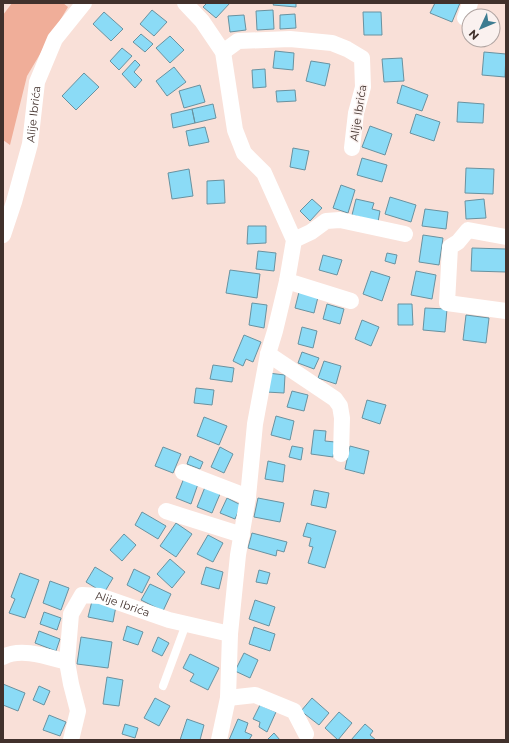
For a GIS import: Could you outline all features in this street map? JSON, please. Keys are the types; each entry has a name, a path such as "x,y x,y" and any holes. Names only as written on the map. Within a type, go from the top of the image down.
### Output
{"street":[{"name":"Alije Ibrića","path":"3,235 30,144 37,82 55,39 84,3"},
{"path":"185,3 202,21 223,52 235,130 244,153 264,173 294,240 287,281 268,354 255,424 248,497 238,555 230,634 228,698 219,740"},
{"name":"Alije Ibrića","path":"223,52 238,41 290,39 332,43 347,49 362,58 364,87 356,113 352,148"},
{"path":"294,240 311,232 326,222 340,220 406,234"},
{"path":"506,237 468,230 458,242 450,247 447,303 506,311"},
{"path":"287,281 351,301"},
{"path":"268,354 335,399 340,406 342,418 341,454"},
{"path":"182,472 248,497"},
{"path":"166,511 242,535"},
{"name":"Alije Ibrića","path":"71,740 78,710 71,684 68,662 71,614 82,595 100,596 169,620 230,634"},
{"path":"3,657 10,653 33,654 68,662"},
{"path":"228,698 255,695 294,711 306,734"}],"lane":[{"path":"163,686 186,624"}],"shaded area":[{"path":"12,3 63,3 68,7 27,76 10,145 3,140 3,15"}],"building":[{"path":"207,3 230,3 216,18 203,7"},
{"path":"274,3 296,3 296,7 273,5"},
{"path":"435,3 460,3 452,22 430,13"},
{"path":"152,10 167,22 154,36 140,24"},
{"path":"273,10 274,29 257,30 256,11"},
{"path":"104,12 123,29 111,41 93,24"},
{"path":"363,12 381,12 382,35 364,35"},
{"path":"295,14 296,28 280,29 280,15"},
{"path":"244,15 246,30 230,32 228,16"},
{"path":"141,34 153,44 145,52 133,42"},
{"path":"170,36 184,50 170,63 156,48"},
{"path":"122,48 132,56 119,70 110,61"},
{"path":"275,51 294,53 293,70 273,68"},
{"path":"484,52 506,54 505,77 482,75"},
{"path":"402,58 404,81 384,82 382,59"},
{"path":"135,60 140,65 134,72 142,80 135,88 122,74"},
{"path":"311,61 330,64 325,86 306,81"},
{"path":"174,67 186,82 167,96 156,81"},
{"path":"265,69 266,87 253,88 252,70"},
{"path":"84,73 99,87 76,110 62,96"},
{"path":"200,85 205,102 184,108 179,91"},
{"path":"402,85 428,95 422,111 397,103"},
{"path":"295,90 296,101 277,102 276,91"},
{"path":"458,102 484,104 483,123 457,122"},
{"path":"213,104 216,118 195,123 192,109"},
{"path":"192,109 195,123 173,128 171,114"},
{"path":"416,114 440,122 434,141 410,133"},
{"path":"370,126 392,134 385,155 362,147"},
{"path":"205,127 209,142 189,146 186,131"},
{"path":"293,148 309,151 305,170 290,167"},
{"path":"362,158 387,165 382,182 357,175"},
{"path":"466,168 494,169 493,194 465,193"},
{"path":"189,169 193,196 172,199 168,173"},
{"path":"224,180 225,203 207,204 207,181"},
{"path":"341,185 355,190 348,213 333,208"},
{"path":"390,197 416,205 411,222 385,214"},
{"path":"312,199 322,208 310,221 300,211"},
{"path":"356,199 374,203 372,209 380,211 378,222 352,215"},
{"path":"484,199 486,218 466,219 465,201"},
{"path":"425,209 448,212 446,229 422,226"},
{"path":"248,226 266,226 266,243 247,244"},
{"path":"423,235 443,238 439,265 419,262"},
{"path":"472,248 506,249 506,272 471,271"},
{"path":"258,251 276,253 274,271 256,269"},
{"path":"387,253 397,255 395,264 385,261"},
{"path":"323,255 342,260 337,275 319,270"},
{"path":"230,270 260,274 257,298 226,293"},
{"path":"371,271 390,277 382,301 363,294"},
{"path":"416,271 436,275 432,299 411,295"},
{"path":"299,292 318,297 314,313 295,308"},
{"path":"252,303 267,305 264,328 249,325"},
{"path":"327,304 344,309 340,324 323,319"},
{"path":"398,304 412,304 413,325 398,325"},
{"path":"425,308 447,309 445,332 423,330"},
{"path":"466,315 489,318 486,343 463,340"},
{"path":"362,320 379,327 371,346 355,339"},
{"path":"302,327 317,331 313,348 298,344"},
{"path":"244,335 261,342 253,362 246,359 243,366 233,361"},
{"path":"302,352 319,358 314,369 298,363"},
{"path":"324,361 341,366 336,384 318,378"},
{"path":"213,365 234,368 232,382 210,379"},
{"path":"268,373 285,375 284,393 266,392"},
{"path":"196,388 214,390 212,405 194,403"},
{"path":"292,391 308,395 304,411 287,407"},
{"path":"367,400 386,405 380,424 362,418"},
{"path":"276,416 294,421 290,440 271,435"},
{"path":"204,417 227,426 219,445 197,436"},
{"path":"314,430 326,431 325,441 335,442 333,457 311,454"},
{"path":"292,446 303,448 301,460 289,457"},
{"path":"350,446 369,451 364,474 345,469"},
{"path":"163,447 181,454 173,473 155,466"},
{"path":"220,447 233,454 224,473 211,467"},
{"path":"190,456 203,462 200,469 187,464"},
{"path":"268,461 285,465 283,482 265,479"},
{"path":"184,478 198,484 191,504 176,498"},
{"path":"205,487 220,494 212,513 197,507"},
{"path":"314,490 329,493 326,508 311,505"},
{"path":"227,498 241,505 235,519 220,513"},
{"path":"258,498 284,503 280,522 254,517"},
{"path":"142,512 166,526 158,539 135,525"},
{"path":"176,523 192,534 176,557 160,546"},
{"path":"307,523 336,531 325,568 308,563 313,547 309,546 311,538 303,536"},
{"path":"252,533 287,542 284,552 277,550 276,556 248,548"},
{"path":"124,534 136,545 122,561 110,550"},
{"path":"208,535 223,543 213,562 197,554"},
{"path":"170,559 185,572 172,588 157,574"},
{"path":"95,567 113,578 104,593 86,582"},
{"path":"206,567 223,572 219,589 201,584"},
{"path":"134,569 150,577 142,593 127,585"},
{"path":"259,570 270,573 267,584 256,582"},
{"path":"20,573 39,580 25,618 9,613 15,599 11,597"},
{"path":"50,581 69,588 61,610 43,603"},
{"path":"150,584 171,594 163,611 141,600"},
{"path":"255,600 275,607 269,626 249,619"},
{"path":"92,601 116,606 113,622 88,617"},
{"path":"44,612 61,618 57,630 40,624"},
{"path":"127,626 143,632 138,645 123,640"},
{"path":"254,627 275,634 270,651 249,644"},
{"path":"39,631 60,639 56,651 35,643"},
{"path":"81,637 112,642 108,668 77,664"},
{"path":"158,637 169,643 162,656 152,651"},
{"path":"244,653 258,660 250,678 235,671"},
{"path":"190,654 219,668 208,690 190,681 194,674 183,668"},
{"path":"107,677 123,680 119,706 103,704"},
{"path":"3,684 25,693 18,711 3,705"},
{"path":"39,686 50,691 44,705 33,700"},
{"path":"155,698 170,706 159,726 144,718"},
{"path":"312,698 329,713 319,725 301,711"},
{"path":"260,705 276,712 267,732 259,727 260,722 253,719"},
{"path":"339,712 352,723 338,740 325,728"},
{"path":"49,715 66,722 60,736 43,730"},
{"path":"187,719 204,725 200,740 180,740"},
{"path":"238,719 248,723 245,732 252,735 249,740 229,740"},
{"path":"125,724 138,728 135,738 122,734"},
{"path":"365,724 373,731 370,735 376,740 351,740"},
{"path":"274,733 280,740 267,740"}]}
